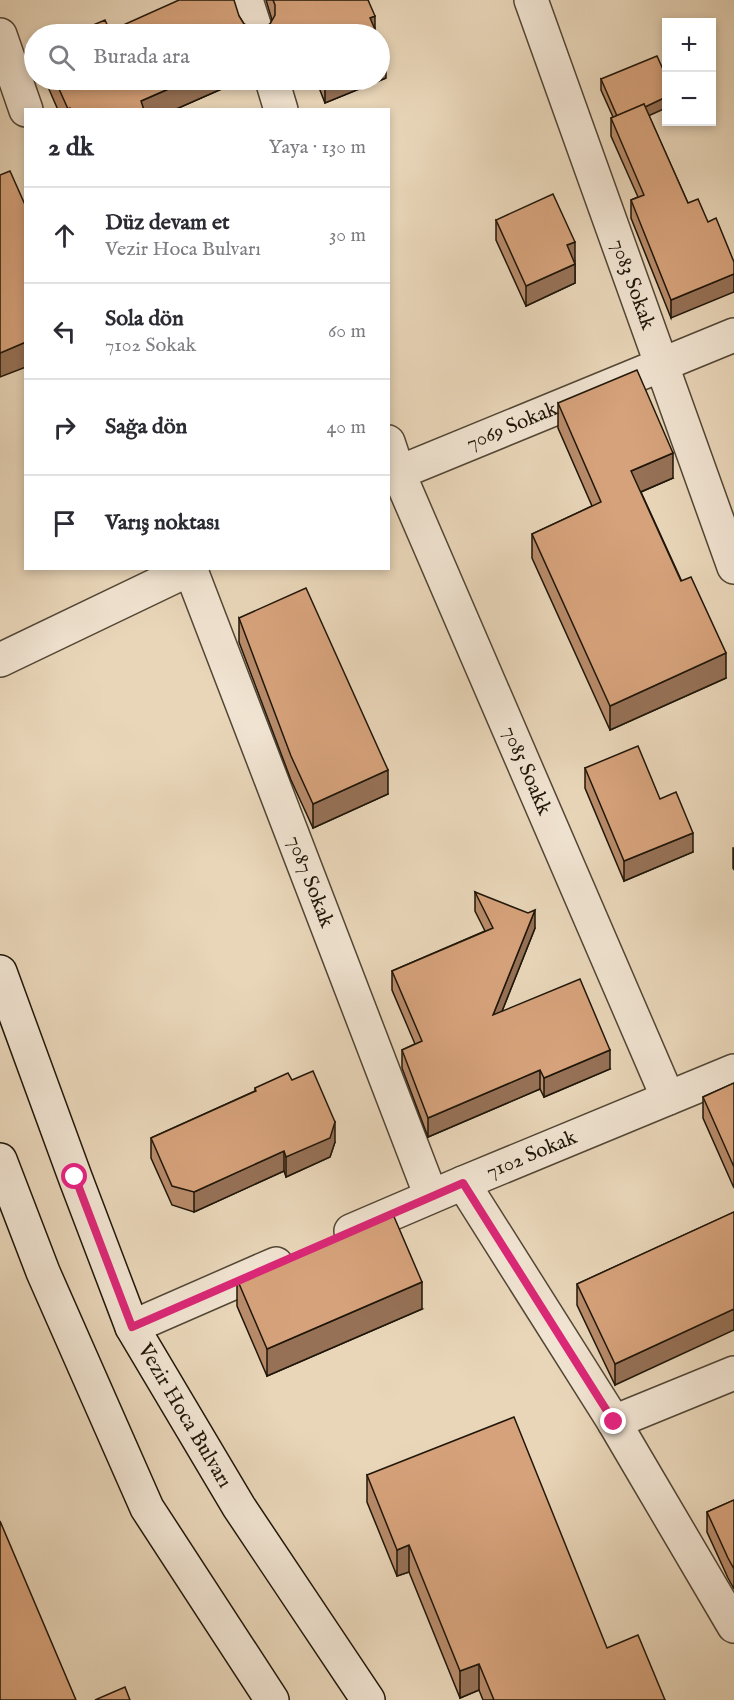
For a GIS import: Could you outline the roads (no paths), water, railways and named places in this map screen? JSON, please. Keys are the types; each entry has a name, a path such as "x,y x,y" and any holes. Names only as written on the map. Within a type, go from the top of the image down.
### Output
{"street":[{"path":"246,0 254,24"},
{"name":"7083 Sokak","path":"531,0 734,567"},
{"path":"0,35 25,108"},
{"path":"275,90 281,108"},
{"name":"7069 Sokak","path":"393,474 734,335"},
{"name":"7085 Soakk","path":"390,455 393,474 668,1098"},
{"path":"0,660 188,570"},
{"name":"7087 Sokak","path":"190,570 431,1196"},
{"name":"Vezir Hoca Bulvarı","path":"0,972 132,1327 239,1507 368,1700"},
{"name":"7102 Sokak","path":"132,1327 431,1196 734,1071"},
{"path":"0,1160 43,1272 147,1508 272,1700"},
{"path":"463,1183 614,1422 734,1626"},
{"path":"614,1422 734,1373"}]}
